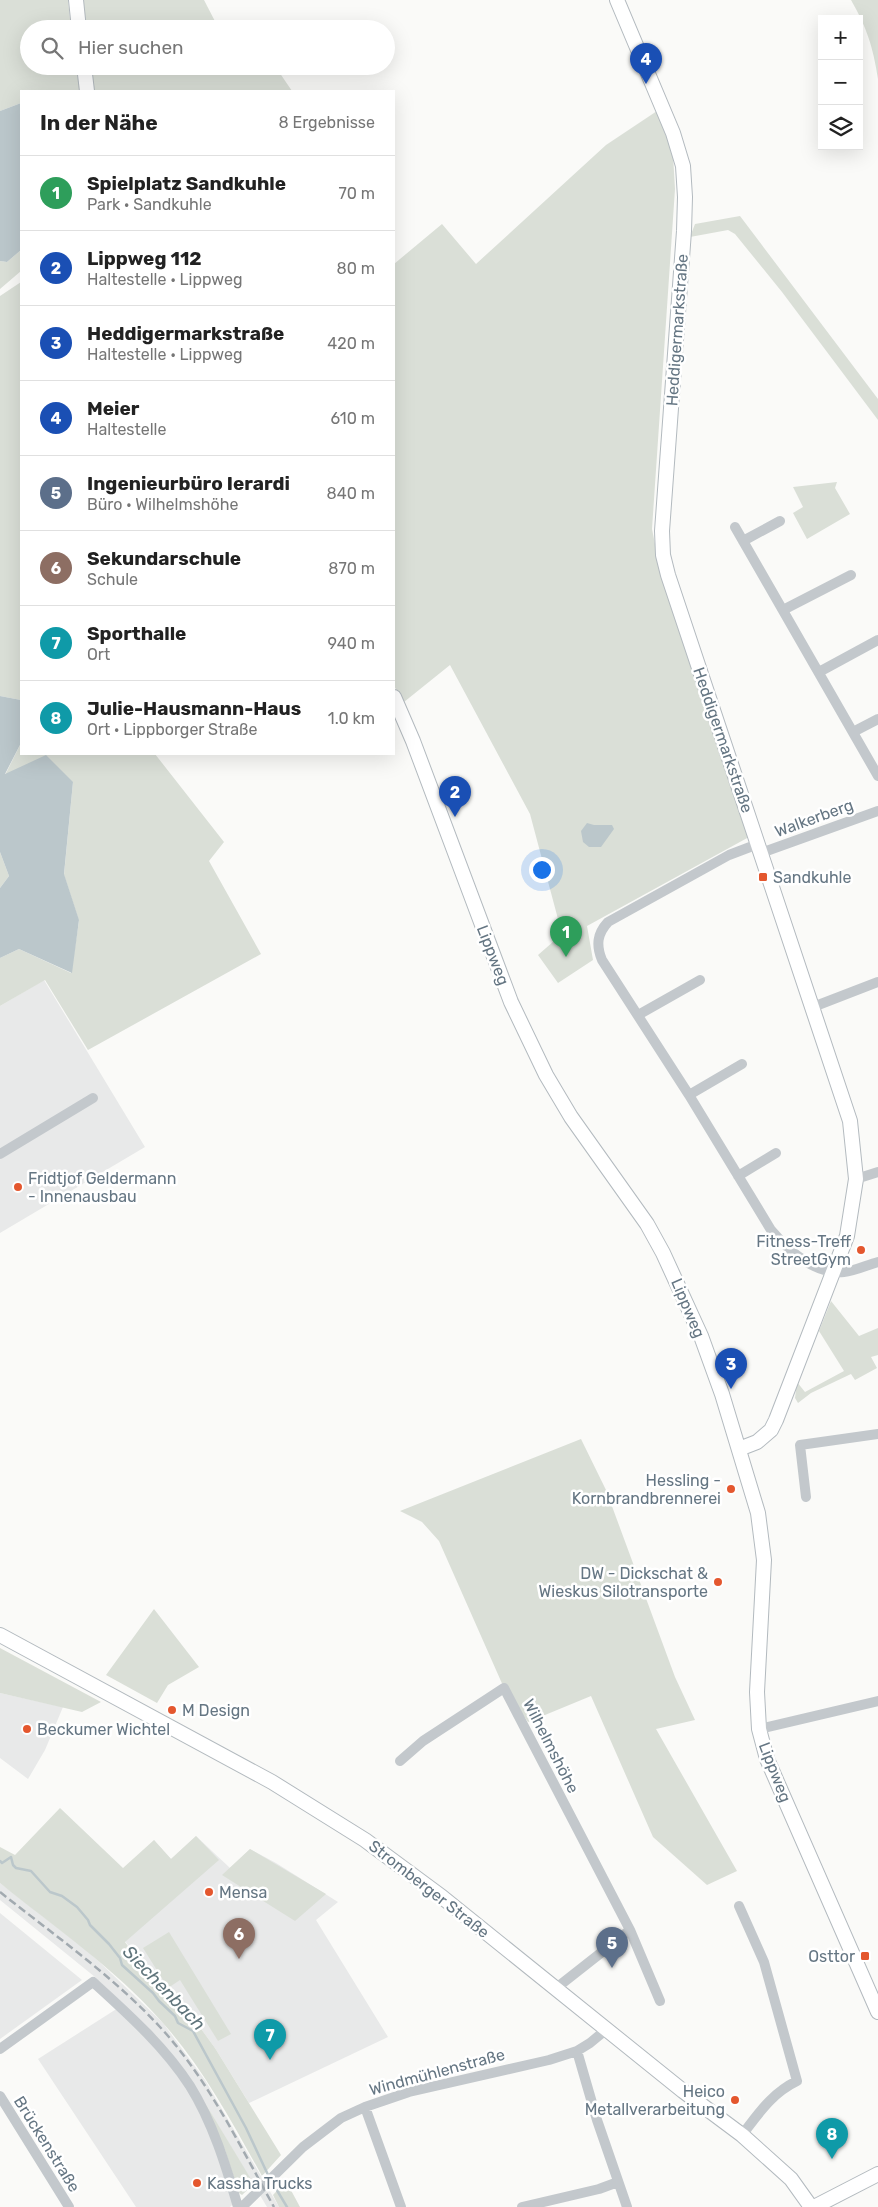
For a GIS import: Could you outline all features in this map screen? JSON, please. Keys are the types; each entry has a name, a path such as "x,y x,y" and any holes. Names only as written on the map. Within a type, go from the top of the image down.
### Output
{"street":[{"path":"76,0 78,20"},
{"name":"Heddigermarkstraße","path":"617,0 673,133 683,166 685,197 684,231 662,531 663,555 850,1121 856,1178 847,1236 776,1420 771,1430 757,1442 739,1449"},
{"path":"85,75 88,90"},
{"path":"743,541 780,521"},
{"path":"735,527 878,776"},
{"path":"783,610 851,575"},
{"path":"819,672 878,640"},
{"name":"Lippweg","path":"395,699 414,741 511,1002 546,1075 571,1117 647,1224 663,1253 701,1336 739,1449 758,1513 764,1560 757,1692 759,1729 767,1759 875,1996 878,2012"},
{"path":"853,732 878,719"},
{"name":"Walkerberg","path":"759,849 878,811"},
{"path":"759,849 728,855 608,922 601,930 598,950 602,960 689,1095 771,1230 782,1243 793,1254 808,1263 833,1272 845,1272 878,1262"},
{"path":"638,1015 700,980"},
{"path":"813,1007 878,982"},
{"path":"689,1095 742,1064"},
{"path":"0,1154 93,1098"},
{"path":"738,1176 776,1153"},
{"path":"856,1178 878,1172"},
{"path":"806,1497 800,1445 878,1434"},
{"name":"Stromberger Straße","path":"0,1635 272,1782 365,1840 442,1897 555,1989 742,2135 791,2179 812,2207"},
{"name":"Wilhelmshöhe","path":"400,1760 423,1741 504,1688 630,1930 660,2001"},
{"path":"759,1729 878,1701"},
{"path":"739,1906 764,1962 797,2081 785,2087 762,2108 742,2135"},
{"path":"555,1989 630,1930"},
{"path":"0,2049 93,1982 144,2029 190,2086 221,2150 238,2207"},
{"name":"Windmühlenstraße","path":"242,2207 320,2132 341,2118 365,2107 439,2084 548,2060 577,2051 606,2029"},
{"path":"577,2051 597,2120 627,2207"},
{"name":"Brückenstraße","path":"0,2096 69,2207"},
{"path":"365,2107 402,2207"},
{"path":"812,2207 878,2174"},
{"path":"522,2207 599,2189 618,2182"}],"shaded area":[{"path":"0,0 68,0 70,20 20,20 20,75 77,75 81,90 20,90 20,103 0,111"},
{"path":"80,0 204,0 214,20 82,20"},
{"path":"851,0 878,0 878,79 869,38 863,24 863,15 858,15"},
{"path":"89,75 281,75 291,90 92,90"},
{"path":"20,103 20,251 7,262 0,261 0,111"},
{"path":"657,111 673,155 675,189 652,529 659,564 749,837 587,926 593,960 558,983 538,955 562,934 530,814 450,665 404,702 395,688 395,263 442,224 476,264 606,145"},
{"path":"740,216 878,399 878,420 782,292 735,234 728,230 690,237 695,224"},
{"path":"20,251 20,272 0,289 0,261 7,262"},
{"path":"20,283 20,700 0,696 0,296"},
{"path":"837,482 835,488 850,514 807,539 793,513 803,507 793,487"},
{"path":"0,696 20,700 20,745 5,774 46,755 73,782 64,874 79,920 72,973 19,949 0,958 0,888 9,876 0,852"},
{"path":"20,745 20,755 156,755 224,842 209,861 261,954 88,1050 45,980 0,1006 0,958 19,949 71,973 79,921 64,875 73,782 5,775"},
{"path":"587,823 612,825 614,829 601,847 589,847 583,842 581,831"},
{"path":"0,852 9,876 0,888"},
{"path":"44,980 145,1147 0,1233 0,1006"},
{"path":"831,1301 859,1336 878,1328 878,1355 871,1357 877,1368 855,1380 851,1374 811,1393 798,1403 795,1398 797,1382 805,1392 844,1371 819,1331"},
{"path":"581,1439 606,1490 675,1677 695,1720 656,1729 737,1871 707,1885 653,1837 591,1696 528,1722 504,1688 439,1541 422,1522 400,1511"},
{"path":"154,1609 199,1667 168,1685 157,1703 106,1675"},
{"path":"0,1648 101,1702 82,1712 0,1693"},
{"name":"Beckumer Wichtel","path":"0,1693 63,1707 45,1750 28,1779 0,1758"},
{"path":"60,1808 123,1868 154,1840 171,1859 196,1836 219,1860 125,1942 150,1976 183,2004 215,2048 281,2155 262,2176 204,2076 162,2022 144,2002 105,1966 0,1883 0,1847 15,1855"},
{"path":"196,1836 230,1868 250,1849 338,1902 316,1920 388,2037 249,2103 215,2048 183,2004 150,1976 125,1941 154,1840 171,1859"},
{"path":"250,1849 326,1894 295,1921 222,1875"},
{"path":"0,1883 89,1952 163,2023 205,2080 279,2207 267,2207 196,2088 147,2027 95,1977 0,1900"},
{"path":"0,1913 82,1980 0,2039"},
{"path":"169,1932 231,2034 218,2041 180,1980 168,1988 143,1948"},
{"path":"118,2008 143,2031 187,2088 219,2151 233,2204 230,2207 136,2207 38,2059"},
{"path":"196,2088 254,2184 242,2195 239,2193 225,2150"},
{"path":"286,2181 300,2207 279,2207 273,2195"}],"waterway":[{"name":"Siechenbach","path":"0,1861 2,1863 11,1857 16,1868 31,1871 50,1892 62,1896 77,1907 90,1925 120,1958 122,1965 153,1993 175,2016 178,2023 193,2031 246,2128 269,2177"},
{"name":"Siechenbach","path":"272,2182 287,2207"}],"railway":[{"path":"0,1892 103,1973 160,2027 193,2068 208,2091 236,2137 274,2207"}],"place":[{"name":"Meier","path":"646,84"},
{"name":"Lippweg 112","path":"455,817"},
{"name":"Sandkuhle","path":"763,877"},
{"name":"Spielplatz Sandkuhle","path":"566,957"},
{"name":"Fridtjof Geldermann - Innenausbau","path":"18,1187"},
{"name":"Fitness-Treff StreetGym","path":"861,1250"},
{"name":"Heddigermarkstraße","path":"731,1389"},
{"name":"Hessling - Kornbrandbrennerei","path":"731,1489"},
{"name":"DW - Dickschat & Wieskus Silotransporte","path":"718,1582"},
{"name":"M Design","path":"172,1710"},
{"name":"Beckumer Wichtel","path":"27,1729"},
{"name":"Mensa","path":"209,1892"},
{"name":"Osttor","path":"865,1956"},
{"name":"Sekundarschule","path":"239,1959"},
{"name":"Ingenieurbüro Ierardi","path":"612,1968"},
{"name":"Sporthalle","path":"270,2060"},
{"name":"Heico Metallverarbeitung","path":"735,2100"},
{"name":"Julie-Hausmann-Haus","path":"832,2159"},
{"name":"Kassha Trucks","path":"197,2183"}]}
